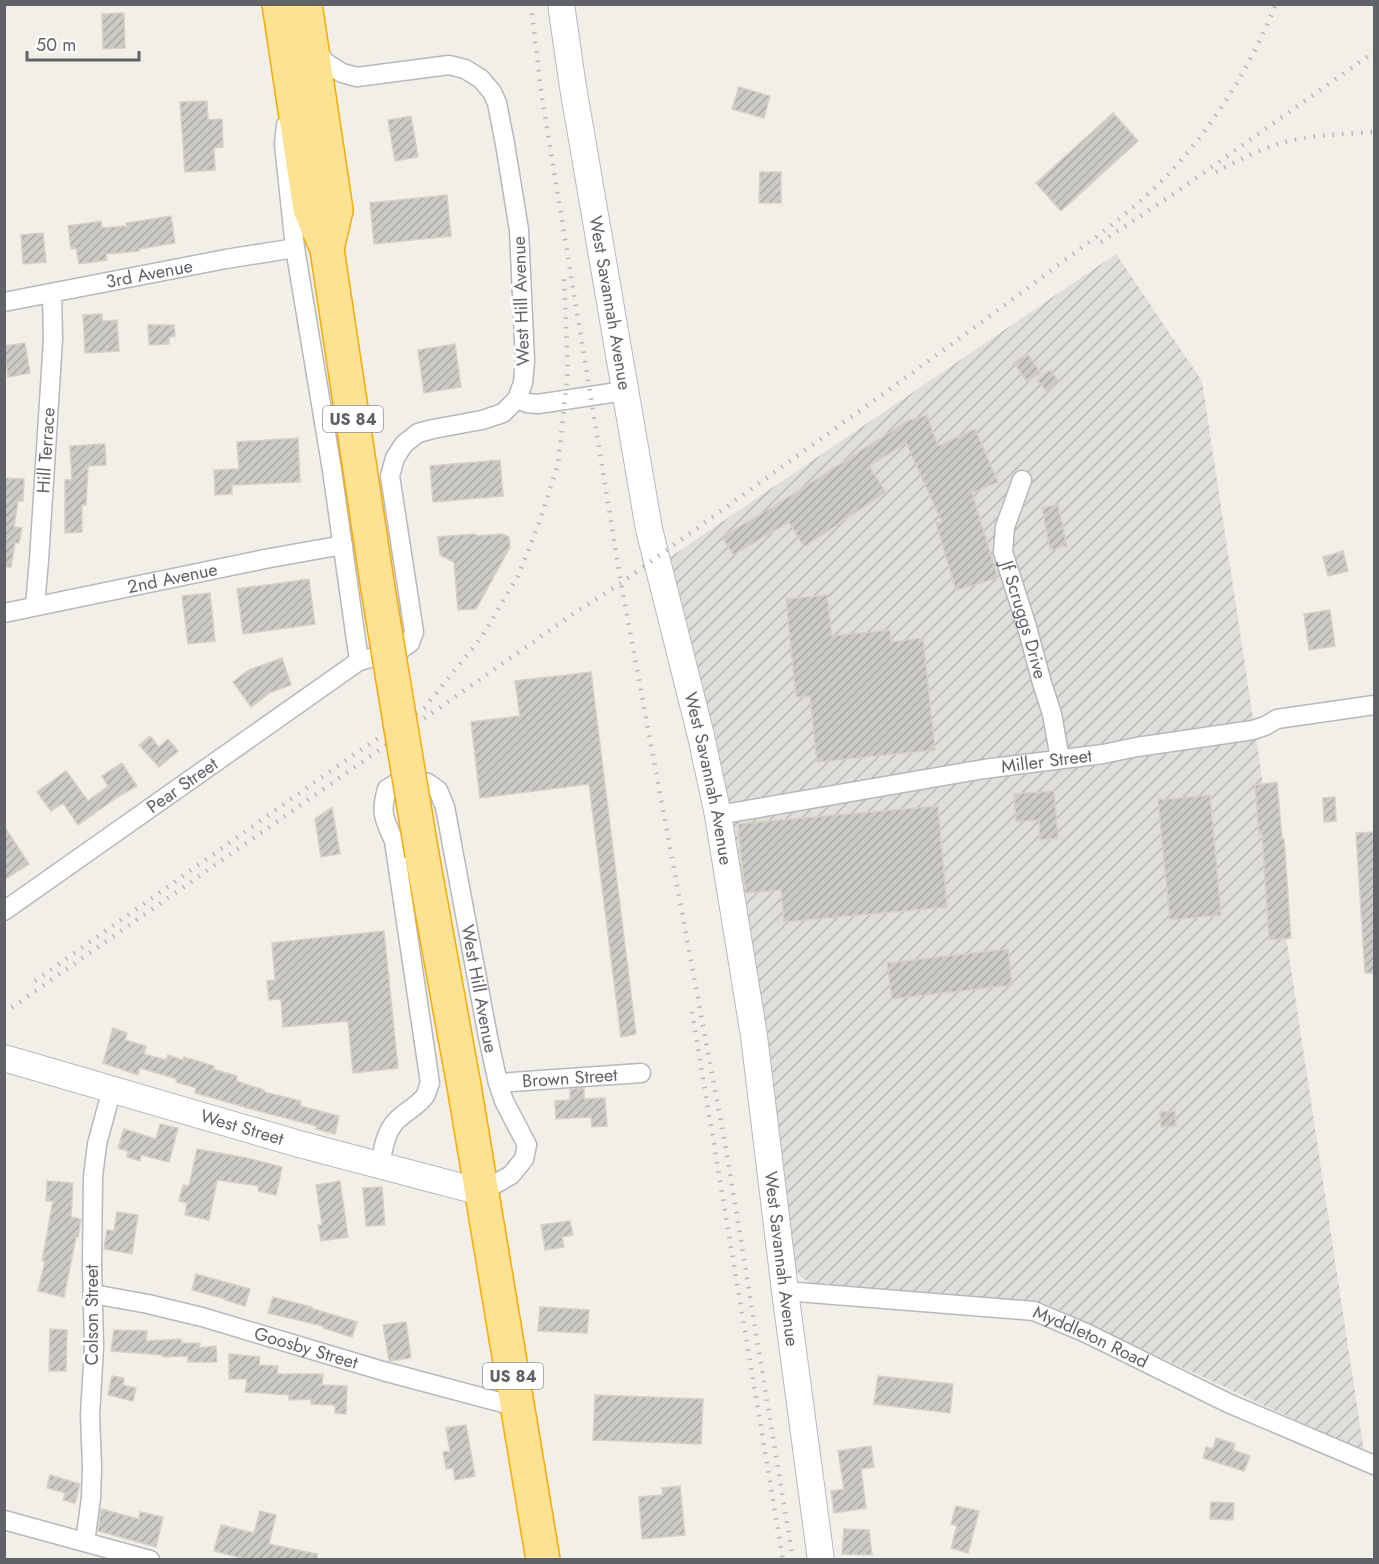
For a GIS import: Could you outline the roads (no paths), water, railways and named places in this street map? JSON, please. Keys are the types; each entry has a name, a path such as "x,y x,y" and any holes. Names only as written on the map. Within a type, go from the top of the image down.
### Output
{"highway":[{"name":"West Hill Avenue","path":"279,4 310,209 327,249 378,589 543,1560"},
{"name":"West Hill Avenue","path":"305,4 336,210 327,249"}],"street":[{"name":"West Savannah Avenue","path":"561,4 573,87 649,529 701,736 718,815 754,1036 785,1291 826,1558"},
{"name":"West Hill Avenue","path":"311,42 325,62 342,73 357,77 449,66 465,69 481,79 492,92 497,103 519,230 525,361 523,383 517,399"},
{"name":"West Hill Avenue","path":"290,80 284,144 295,248 343,545 359,661"},
{"name":"3rd Avenue","path":"4,302 295,248"},
{"name":"Hill Terrace","path":"35,606 53,339 52,294"},
{"path":"359,661 400,650 410,643 414,632 390,476 395,458 404,444 418,433 482,420 503,413 517,399 527,404 538,404 624,391"},
{"name":"Jf Scruggs Drive","path":"1022,480 1005,527 1003,552 1028,627 1052,714 1060,759"},
{"name":"2nd Avenue","path":"4,613 343,545"},
{"name":"Pear Street","path":"4,911 359,661"},
{"name":"Miller Street","path":"718,815 984,769 1103,754 1253,730 1277,719 1374,705"},
{"name":"West Hill Avenue","path":"380,1165 390,1128 397,1119 425,1096 430,1083 394,841 382,806 387,789 400,780 418,780 438,790 445,807 498,1083 504,1101 527,1145 524,1159 511,1175 481,1192"},
{"name":"West Street","path":"4,1058 299,1144 481,1192"},
{"name":"Brown Street","path":"498,1083 641,1073"},
{"name":"Colson Street","path":"85,1542 92,1487 90,1414 93,1347 93,1177 97,1144 112,1089"},
{"name":"Myddleton Road","path":"785,1291 1034,1311 1086,1333 1228,1403 1374,1465"},
{"name":"Goosby Street","path":"93,1294 202,1317 383,1371 518,1407"},
{"path":"4,1520 150,1560"}],"railway":[{"path":"531,4 541,91 621,583 727,1155 793,1560"},
{"path":"4,1013 576,612 621,583 1004,306 1107,228 1168,174 1197,141 1247,66 1276,4"},
{"path":"1101,242 1172,195 1374,52"},
{"path":"1216,172 1256,152 1292,140 1374,132"},
{"path":"35,981 356,753 424,708 481,638 518,576 539,523 558,464 568,370 564,276"},
{"path":"692,1012 783,1560"}]}
